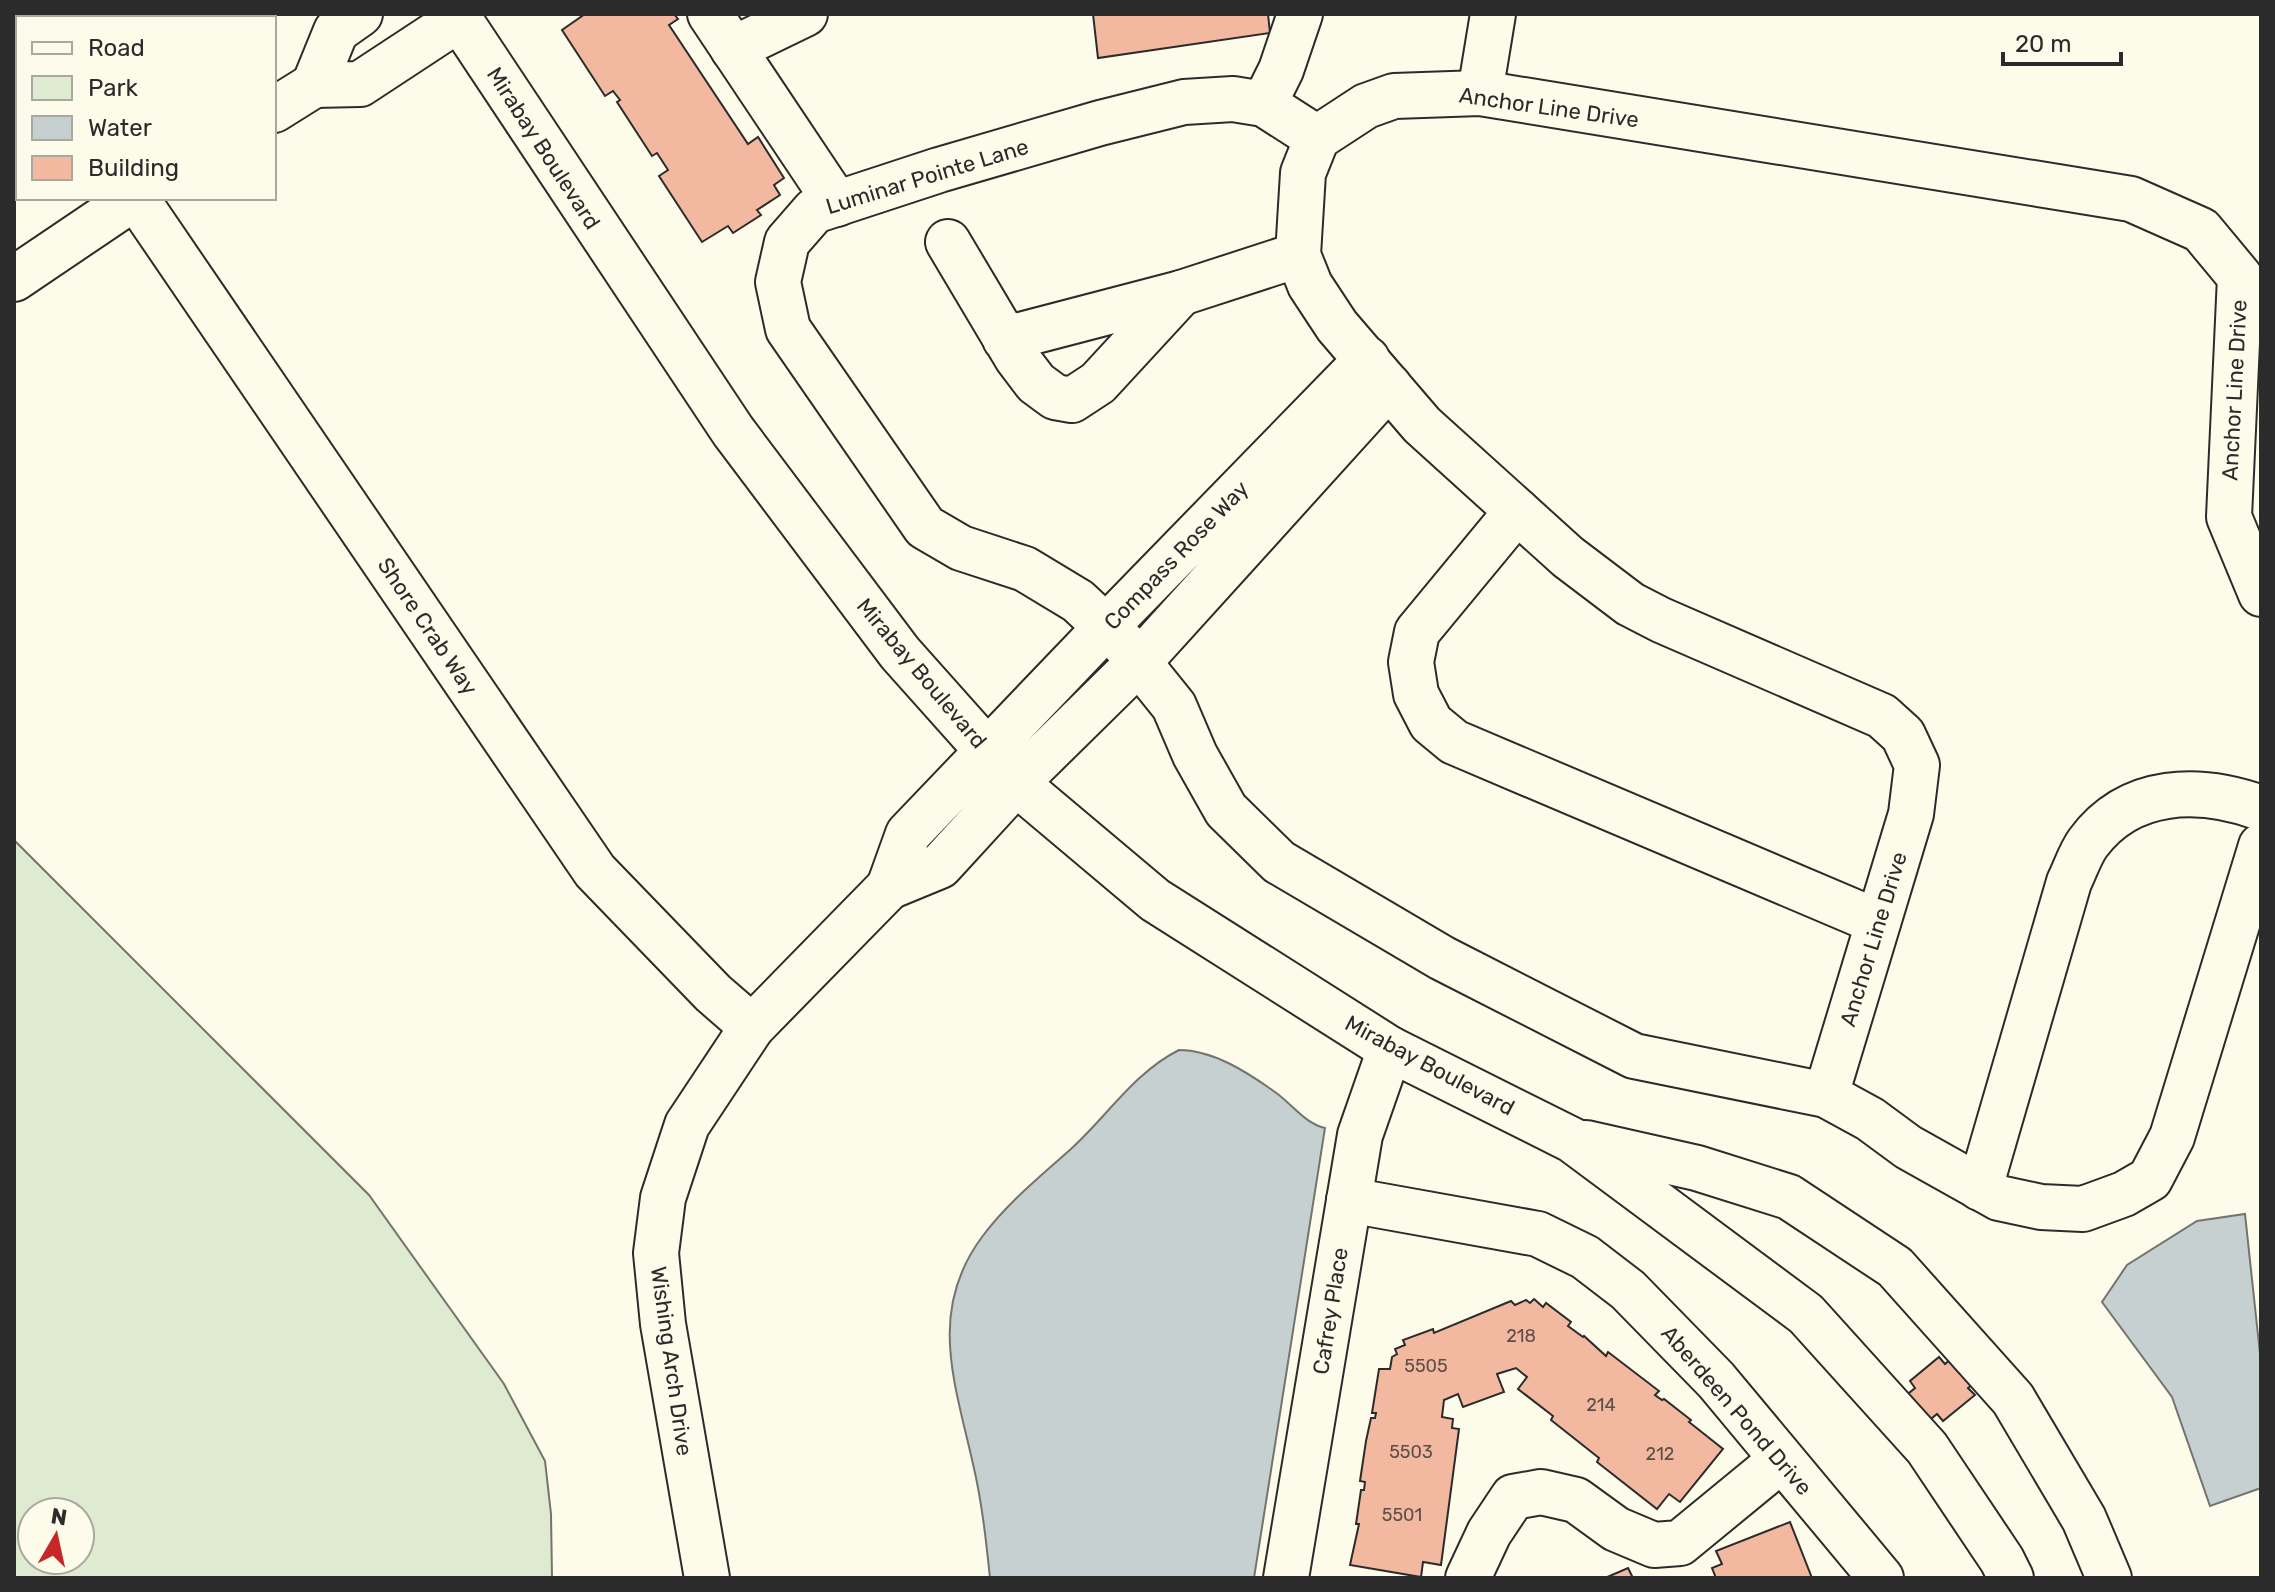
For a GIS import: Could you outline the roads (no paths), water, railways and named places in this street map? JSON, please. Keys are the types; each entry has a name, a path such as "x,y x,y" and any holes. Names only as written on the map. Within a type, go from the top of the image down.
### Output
{"street":[{"path":"314,85 336,31 360,14"},
{"path":"805,14 722,32 837,204"},
{"path":"1264,104 1281,70 1300,14"},
{"path":"1480,93 1493,14"},
{"path":"276,109 314,85 360,84 458,16"},
{"name":"Mirabay Boulevard","path":"458,16 733,431 900,653 1016,783 1155,900 1390,1049 1572,1140 1806,1314 1927,1448 2011,1578"},
{"name":"Anchor Line Drive","path":"1826,1095 1911,814 1917,765 1903,735 1882,716 1630,604 1568,557 1422,425 1337,326 1310,285 1298,255 1303,173 1317,138 1366,106 1394,96 1480,93 2131,199 2201,230 2240,277 2229,517 2261,594"},
{"name":"Luminar Pointe Lane","path":"1139,662 1078,601 1025,569 961,548 925,527 788,329 778,282 787,242 814,211 954,166 1184,102 1233,99 1264,104 1317,138"},
{"path":"14,279 132,200"},
{"name":"Shore Crab Way","path":"136,200 595,871 713,993 752,1027"},
{"path":"948,242 1005,339 1036,383 1055,397 1072,400 1098,383 1181,293"},
{"path":"1005,339 1181,293 1298,255"},
{"name":"Compass Rose Way","path":"986,752 1106,627 1378,373"},
{"name":"Compass Rose Way","path":"1016,783 1139,662 1378,373"},
{"path":"1517,511 1417,632 1411,662 1414,683 1416,694 1431,723 1454,742 1878,922"},
{"path":"1139,662 1174,706 1195,755 1226,810 1279,862 1442,958 1634,1056 1826,1095 1870,1119 1908,1147 1999,1198 2041,1207 2083,1209 2124,1194 2150,1179 2172,1137 2261,846"},
{"name":"Wishing Arch Drive","path":"889,887 908,834 986,752"},
{"name":"Wishing Arch Drive","path":"707,1578 663,1324 656,1253 663,1198 687,1125 752,1027 889,887 940,866 1016,783"},
{"path":"1980,1188 2069,882 2087,844 2108,821 2141,801 2171,794 2234,798 2261,808"},
{"name":"Cafrey Place","path":"1286,1578 1360,1135 1390,1049"},
{"name":"Mirabay Boulevard","path":"1572,1140 1697,1168 1789,1197 1895,1267 2013,1399 2084,1519 2109,1578"},
{"name":"Aberdeen Pond Drive","path":"1349,1200 1538,1234 1585,1257 1628,1290 1670,1330 1716,1380 1881,1578"},
{"path":"1468,1578 1489,1533 1513,1497 1541,1492 1576,1500 1616,1529 1686,1560 1781,1460"}],"water":[{"path":"1179,1050 1217,1058 1241,1070 1275,1092 1311,1122 1325,1128 1254,1578 990,1578 979,1492 953,1376 950,1320 955,1292 965,1265 982,1237 1003,1212 1072,1148 1135,1082"},
{"path":"2245,1214 2261,1363 2261,1488 2210,1506 2172,1397 2102,1302 2127,1265 2197,1221"}]}
